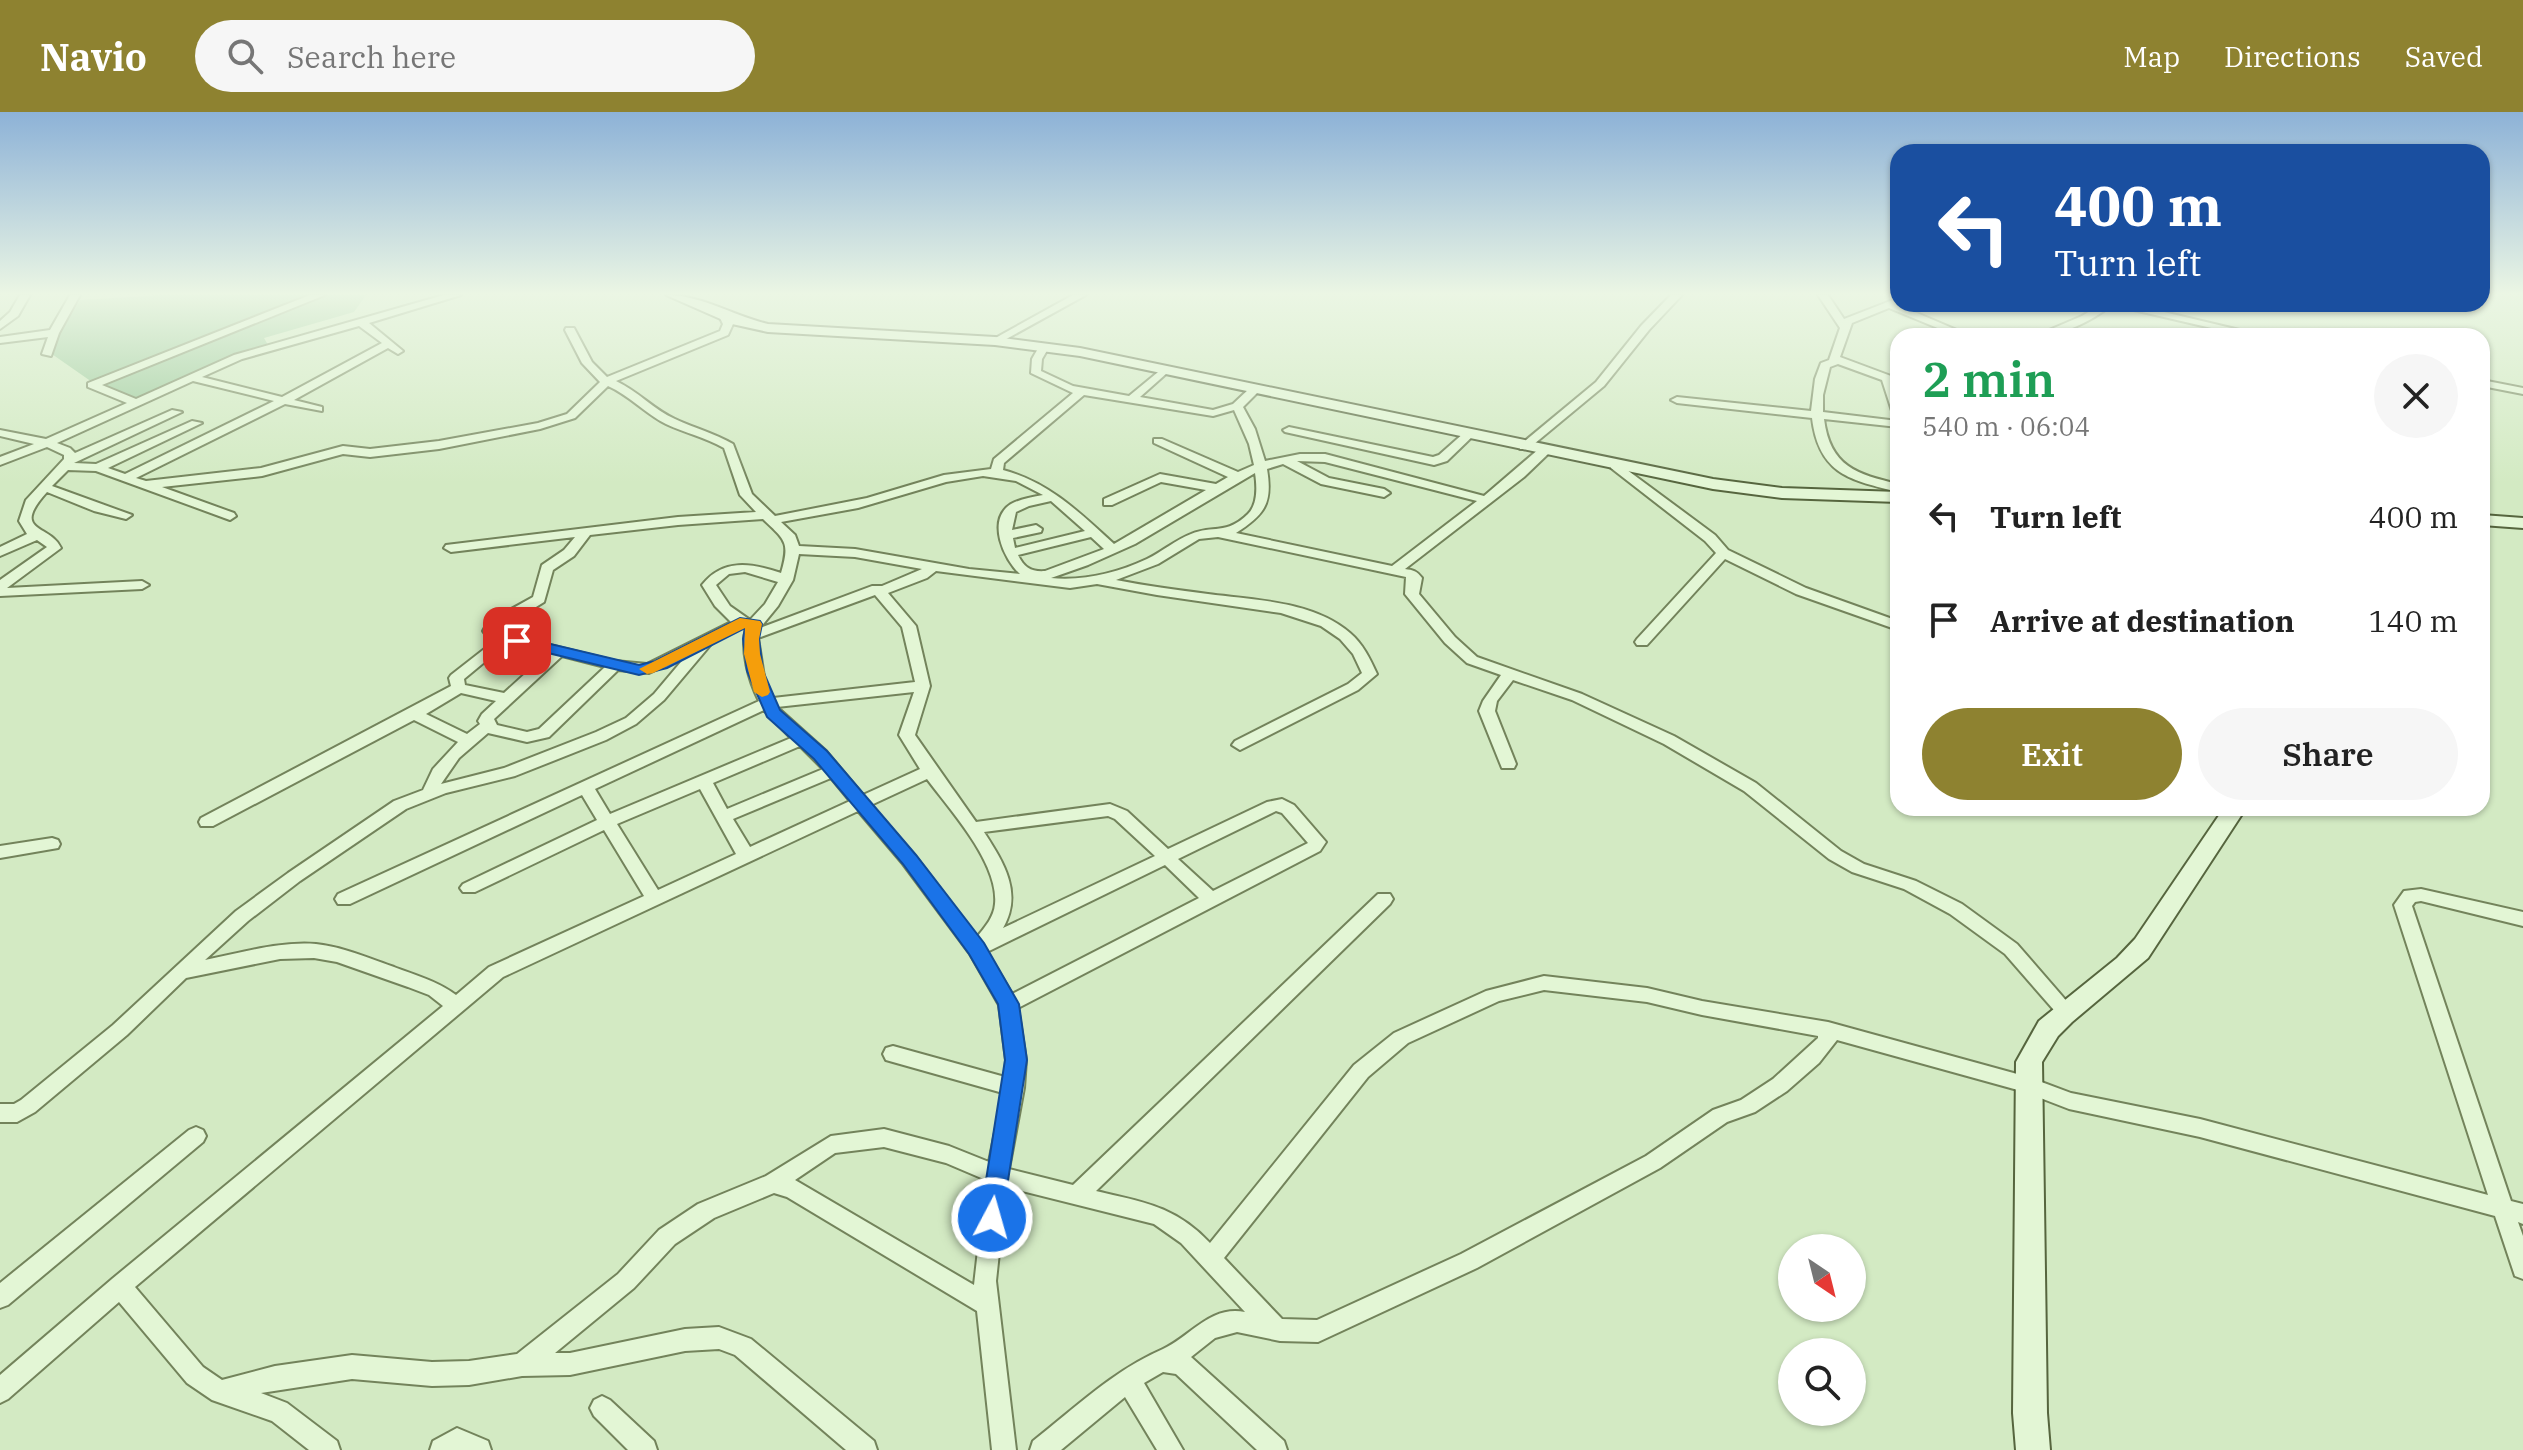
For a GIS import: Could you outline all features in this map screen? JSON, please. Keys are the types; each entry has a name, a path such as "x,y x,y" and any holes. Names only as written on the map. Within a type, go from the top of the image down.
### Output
{"street":[{"path":"135,402 92,385 162,357"},
{"path":"0,461 239,357"},
{"path":"125,478 374,357"},
{"path":"584,357 591,370 632,393 669,421 722,441 733,452 742,487 790,538 794,550 786,580 771,606 749,628"},
{"path":"147,485 262,472 343,450 370,453 439,445 540,426 571,416 607,381 667,357"},
{"path":"1038,357 1036,373 1082,391 1213,413 1237,406 1254,390"},
{"path":"1096,357 1615,465 1759,490 1890,497"},
{"path":"1524,447 1600,384 1621,357"},
{"path":"1890,387 1887,378 1834,360 1825,365 1816,394 1816,415 1828,450 1846,472 1872,483 1890,486"},
{"path":"1132,399 1163,371"},
{"path":"189,377 318,409"},
{"path":"2490,385 2523,391"},
{"path":"997,473 998,462 1082,391"},
{"path":"1677,400 1890,423"},
{"path":"1226,535 1254,515 1262,502 1262,468 1237,406"},
{"path":"0,586 54,548 52,543 36,535 25,521 30,503 69,463 176,412"},
{"path":"98,468 196,423"},
{"path":"1289,430 1431,461 1443,458 1469,434"},
{"path":"0,433 66,450 69,463"},
{"path":"1158,441 1238,477"},
{"path":"1394,571 1487,500 1544,451"},
{"path":"1052,497 1010,511 1008,535 1011,553 1018,570 1035,576 1112,550 1238,477 1299,456 1325,458 1487,500"},
{"path":"1285,460 1325,481 1384,493"},
{"path":"69,463 98,468 230,516"},
{"path":"1615,465 1710,538 1723,553 1801,591 1890,623"},
{"path":"451,548 678,521 769,518 832,510 964,476 997,473 1017,477 1052,497 1112,550"},
{"path":"1108,502 1160,478 1218,488"},
{"path":"46,488 126,515"},
{"path":"2490,521 2523,523"},
{"path":"1008,535 1036,529"},
{"path":"500,643 490,631 493,625 539,599 547,568 569,553 585,533"},
{"path":"1011,553 1093,533"},
{"path":"0,552 36,535"},
{"path":"1100,581 1153,561 1196,536 1226,535 1414,577 1414,598 1450,640 1472,660 1577,697 1669,740 1750,787 1835,855 1858,868 1910,885 1939,899 2011,949 2067,1012"},
{"path":"794,550 855,553 932,568 1070,584 1100,581 1273,605 1302,613 1341,632 1364,654 1370,674 1353,687 1240,745"},
{"path":"1642,642 1723,553"},
{"path":"786,580 764,571 741,568 713,579 709,585 712,592 749,628 755,671 767,703 779,720 802,739 864,805 976,949 1008,1004 1016,1060 1014,1088 997,1175 985,1281 1004,1450"},
{"path":"459,688 456,682 459,674 500,643 517,641 615,665 649,669 706,641 871,590 881,591 932,568"},
{"path":"0,592 142,585"},
{"path":"881,591 909,626 923,686 907,731 911,743 972,828 997,873 1004,902 998,921 976,949"},
{"path":"0,1130 8,1113 120,1030 242,916 384,814 430,793 509,772 618,729 651,705 706,641"},
{"path":"488,725 487,717 559,651"},
{"path":"488,725 500,732 527,737 544,733 615,665"},
{"path":"1508,764 1487,711 1490,701 1509,675"},
{"path":"344,899 767,703 923,686"},
{"path":"207,822 459,688 506,698"},
{"path":"414,714 469,741"},
{"path":"430,793 441,769 488,725"},
{"path":"469,888 607,822 802,739"},
{"path":"723,817 834,771"},
{"path":"0,1391 120,1286 496,972 864,805 930,771"},
{"path":"704,781 747,857"},
{"path":"585,787 655,899"},
{"path":"976,949 1273,806 1282,805 1316,838 1318,842 1314,847 1008,1004"},
{"path":"972,828 1110,810 1136,828 1211,900"},
{"path":"2033,1450 2030,1413 2029,1062 2035,1043 2049,1026 2112,979 2140,949 2218,839 2231,816"},
{"path":"0,852 52,844"},
{"path":"2523,919 2421,895 2410,896 2403,905 2523,1269"},
{"path":"1077,1195 1384,899"},
{"path":"180,972 280,952 314,951 338,955 436,990 455,1005"},
{"path":"1211,1258 1361,1071 1401,1038 1493,996 1544,983 1647,995 1828,1030 2028,1085 2069,1101 2200,1128 2523,1214"},
{"path":"1042,1450 1128,1379 1149,1365 1169,1359 1209,1329 1237,1321 1276,1329 1318,1331 1469,1261 1653,1162 1720,1116 1748,1106 1780,1085 1827,1041 1828,1030"},
{"path":"893,1054 1014,1088"},
{"path":"0,1297 196,1136"},
{"path":"522,1365 626,1281 667,1237 706,1211 773,1183 831,1145 884,1138 949,1155 997,1175 1159,1216 1189,1236 1276,1329"},
{"path":"773,1183 793,1189 986,1304"},
{"path":"120,1286 178,1359 195,1375 220,1392 279,1411 328,1450"},
{"path":"220,1392 275,1378 352,1367 432,1374 469,1373 522,1365 570,1364 685,1340 719,1338 743,1347 865,1450"},
{"path":"1169,1359 1192,1371 1275,1450"},
{"path":"1128,1379 1171,1450"},
{"path":"602,1408 645,1450"},
{"path":"442,1450 457,1440 479,1450"}],"green space":[{"path":"57,357 238,357 132,402 92,382"}],"slow traffic":[{"path":"647,669 661,665 740,623 754,624 752,654 762,692"}],"route":[{"path":"517,641 639,670 661,665 740,623 754,624 751,639 755,671 773,713 785,727 820,755 909,860 976,949 1008,1004 1016,1060 1014,1088 992,1218"}]}
